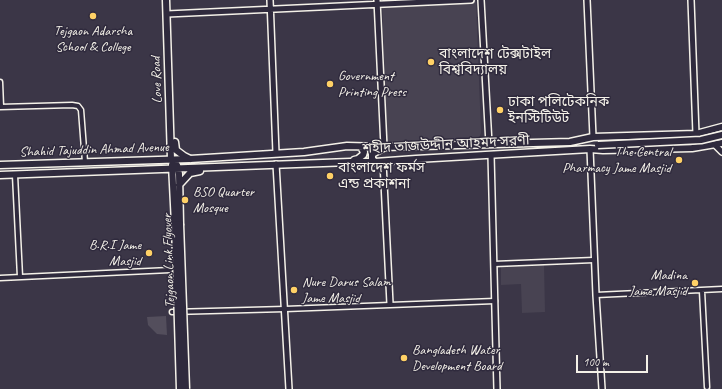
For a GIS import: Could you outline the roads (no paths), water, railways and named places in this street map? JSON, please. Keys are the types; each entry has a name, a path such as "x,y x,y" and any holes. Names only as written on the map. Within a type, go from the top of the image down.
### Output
{"main road":[{"name":"Love Road","path":"166,0 172,159"},
{"path":"170,105 173,110 174,117 175,149 190,159"},
{"name":"শহীদ তাজউদ্দীন আহমদ সরণী","path":"190,159 304,152 341,146 384,147 570,142 593,138 700,134 720,129"},
{"path":"700,134 715,145"},
{"path":"590,149 598,145 701,140 722,135"},
{"name":"শহীদ তাজউদ্দীন আহমদ সরণী","path":"0,175 276,164 383,162 416,158 590,149 692,148 722,143"},
{"path":"350,162 363,155 364,152 361,146"},
{"path":"375,162 372,159 372,154 384,147"},
{"path":"172,159 175,168"},
{"name":"Shahid Tajuddin Ahmad Avenue","path":"0,165 190,159"},
{"path":"99,161 99,171"},
{"path":"162,169 176,187 190,173 197,171 219,170 224,166"},
{"name":"Tejgaon Link Flyover","path":"175,168 180,389"},
{"name":"Tejgaon Link Flyover","path":"177,224 186,389"}],"street":[{"path":"270,0 276,153"},
{"path":"167,14 377,2 471,0"},
{"path":"481,0 489,144"},
{"path":"587,0 593,138"},
{"path":"691,0 696,123 700,134"},
{"path":"377,2 384,147"},
{"path":"0,82 1,107 78,106 81,110 85,162"},
{"path":"715,145 722,152"},
{"path":"590,149 594,260 602,389"},
{"path":"491,155 497,389"},
{"path":"383,162 390,304"},
{"path":"276,164 289,389"},
{"path":"15,175 20,277"},
{"path":"494,264 594,260"},
{"path":"0,278 170,270"},
{"path":"596,295 722,289"},
{"path":"702,291 707,387"},
{"path":"172,312 285,310 390,304 495,301"}],"place":[{"name":"Tejgaon Adarsha School & College","path":"93,16"},
{"name":"বাংলাদেশ টেক্সটাইল বিশ্ববিদ্যালয়","path":"431,62"},
{"name":"Government Printing Press","path":"330,84"},
{"name":"ঢাকা পলিটেকনিক ইনস্টিটিউট","path":"500,110"},
{"name":"The Central Pharmacy Jame Masjid","path":"679,160"},
{"name":"বাংলাদেশ ফর্মস এন্ড প্রকাশনা","path":"330,176"},
{"name":"BSO Quarter Mosque","path":"185,200"},
{"name":"B.R.I Jame Masjid","path":"149,253"},
{"name":"Madina Jame Masjid","path":"695,283"},
{"name":"Nure Darus Salam Jame Masjid","path":"294,290"},
{"name":"Bangladesh Water Development Board","path":"404,358"}]}
